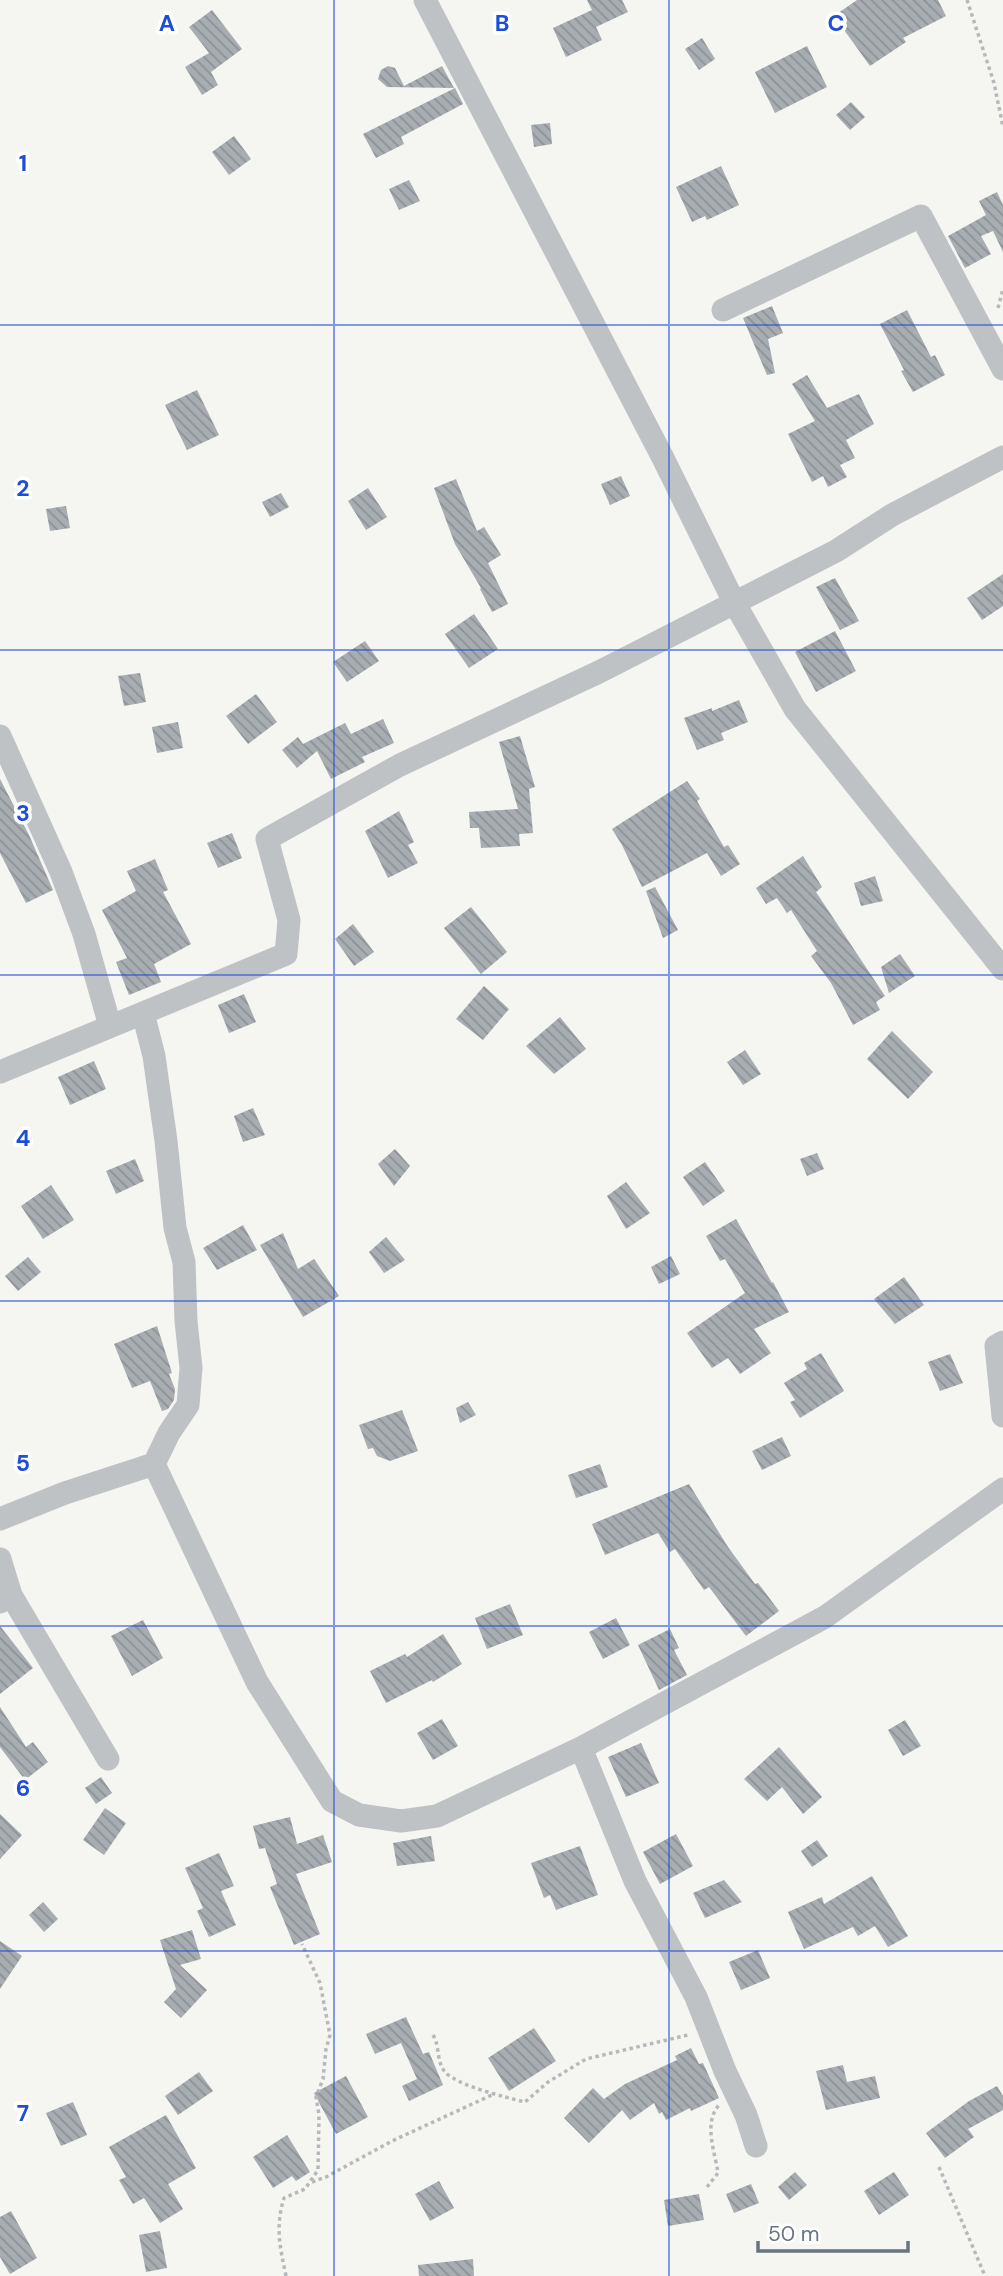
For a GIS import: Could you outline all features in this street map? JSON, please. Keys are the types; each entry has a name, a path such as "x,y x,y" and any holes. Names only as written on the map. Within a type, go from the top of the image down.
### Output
{"street":[{"path":"425,0 663,458 734,603 795,709 1003,969"},
{"path":"723,310 921,216 1003,369"},
{"path":"0,1072 286,954 289,920 267,839 400,765 599,672 836,551 892,515 1003,457"},
{"path":"0,736 61,872 84,934 110,1026"},
{"path":"0,1519 65,1493 154,1464 169,1433 188,1405 191,1368 184,1262 175,1228 154,1056 143,1013"},
{"path":"1003,1342 996,1346 1003,1416"},
{"path":"154,1464 257,1682 332,1801 359,1815 401,1821 437,1816 581,1748 825,1617 1003,1489"},
{"path":"0,1559 6,1599 108,1759"},
{"path":"581,1748 635,1881 696,1997 746,2115 756,2146"}],"path":[{"path":"967,0 995,83 1003,127"},
{"path":"998,308 1003,289"},
{"path":"286,2276 278,2245 281,2208 284,2197 305,2189 318,2170 319,2115 316,2097 323,2079 330,2035 320,1983 302,1944"},
{"path":"433,2035 438,2043 444,2071 458,2081 525,2102 548,2082 586,2059 692,2034 713,2042"},
{"path":"309,2182 326,2177 392,2141 494,2094"},
{"path":"707,2187 718,2173 710,2142 714,2110 722,2102"},
{"path":"939,2167 985,2276"}],"building":[{"path":"587,0 622,0 628,12 596,27 602,40 566,57 553,28 592,10"},
{"path":"857,0 938,0 946,16 903,38 906,42 870,66 834,16"},
{"path":"212,10 242,49 211,72 218,85 202,95 185,67 209,53 189,27"},
{"path":"702,38 715,59 699,70 685,49"},
{"path":"807,46 827,87 775,113 755,72"},
{"path":"388,66 395,68 404,86 442,66 454,88 387,87 378,79 381,70"},
{"path":"455,88 463,104 401,137 404,144 376,158 363,134"},
{"path":"851,102 865,117 850,130 836,115"},
{"path":"550,123 552,144 534,147 531,125"},
{"path":"234,136 251,159 229,175 212,152"},
{"path":"721,166 739,205 707,220 705,216 692,222 676,187"},
{"path":"409,180 420,201 399,210 389,189"},
{"path":"997,192 1003,205 1003,252 993,231 981,236 991,254 965,268 948,236 986,215 979,201"},
{"path":"772,306 783,333 768,339 775,373 767,375 743,318"},
{"path":"907,310 931,357 935,355 945,375 913,392 880,324"},
{"path":"807,375 827,408 859,394 874,424 846,440 855,458 840,465 847,477 828,487 823,476 812,482 788,434 815,421 792,384"},
{"path":"197,390 219,435 187,450 165,405"},
{"path":"621,476 630,496 610,505 601,484"},
{"path":"456,479 477,531 484,527 501,555 488,563 508,604 492,612 455,544 434,488"},
{"path":"368,488 387,517 366,530 348,501"},
{"path":"281,493 289,507 270,517 262,502"},
{"path":"66,506 70,528 50,531 46,509"},
{"path":"1003,574 1003,606 982,620 967,598"},
{"path":"835,578 859,621 840,630 816,587"},
{"path":"474,614 498,649 469,668 445,634"},
{"path":"835,631 856,671 816,692 795,652"},
{"path":"365,641 379,661 347,682 333,662"},
{"path":"140,673 146,702 124,706 118,676"},
{"path":"256,694 277,722 248,744 226,716"},
{"path":"739,700 748,722 721,733 724,740 697,750 684,718"},
{"path":"383,719 394,743 362,757 365,762 331,779 317,751 297,768 282,750 298,737 303,744 345,723 351,734"},
{"path":"178,722 183,748 157,753 152,727"},
{"path":"520,736 535,787 529,789 533,833 519,834 520,846 481,848 479,828 470,828 469,812 518,809 499,742"},
{"path":"0,779 53,890 26,903 0,853"},
{"path":"687,781 700,799 697,801 724,847 728,845 740,864 721,876 707,853 642,887 612,829"},
{"path":"399,811 414,842 408,845 418,863 388,878 365,831"},
{"path":"232,833 242,858 218,868 207,843"},
{"path":"803,856 822,887 816,892 885,996 876,1002 880,1010 853,1025 831,983 811,956 817,951 791,910 787,913 777,898 766,904 756,888"},
{"path":"155,859 168,890 163,892 191,944 154,964 161,982 129,995 116,962 127,958 102,910 136,891 127,871"},
{"path":"875,876 883,901 861,906 854,883"},
{"path":"655,887 678,930 663,938 646,891"},
{"path":"471,907 507,952 481,974 444,928"},
{"path":"353,924 374,952 354,966 335,939"},
{"path":"900,954 915,976 889,993 881,967"},
{"path":"484,986 509,1009 483,1040 456,1019"},
{"path":"244,994 256,1022 229,1033 218,1005"},
{"path":"560,1017 586,1049 554,1074 526,1046"},
{"path":"892,1031 933,1072 908,1099 867,1059"},
{"path":"745,1050 761,1074 743,1085 727,1062"},
{"path":"94,1061 106,1089 70,1105 58,1077"},
{"path":"253,1108 265,1135 243,1142 234,1116"},
{"path":"395,1149 410,1166 394,1186 378,1164"},
{"path":"817,1153 824,1169 807,1176 800,1159"},
{"path":"135,1159 144,1181 116,1194 106,1171"},
{"path":"705,1162 725,1191 703,1206 683,1177"},
{"path":"626,1182 650,1213 626,1229 607,1196"},
{"path":"51,1185 74,1220 43,1239 21,1206"},
{"path":"736,1219 789,1312 754,1329 771,1353 740,1374 728,1358 712,1368 687,1333 745,1293 725,1259 720,1261 706,1236"},
{"path":"243,1225 257,1250 217,1270 203,1248"},
{"path":"283,1233 298,1269 314,1259 339,1296 303,1317 260,1245"},
{"path":"386,1237 405,1260 384,1273 369,1252"},
{"path":"671,1256 680,1274 659,1284 651,1267"},
{"path":"28,1257 41,1272 18,1291 5,1276"},
{"path":"904,1277 924,1305 895,1324 874,1299"},
{"path":"157,1326 175,1389 174,1400 168,1409 162,1411 150,1381 132,1388 114,1344"},
{"path":"821,1353 844,1391 800,1418 790,1402 795,1400 784,1383 807,1369 804,1363"},
{"path":"950,1354 963,1383 940,1391 928,1362"},
{"path":"468,1402 476,1415 460,1423 456,1408"},
{"path":"402,1410 418,1451 390,1461 377,1456 373,1448 368,1449 359,1425"},
{"path":"782,1437 791,1456 762,1470 752,1451"},
{"path":"600,1464 608,1487 576,1498 568,1475"},
{"path":"689,1484 728,1547 779,1611 746,1636 709,1587 704,1590 675,1549 670,1552 658,1533 605,1555 592,1524"},
{"path":"510,1604 523,1635 487,1649 475,1618"},
{"path":"616,1618 630,1645 603,1659 589,1632"},
{"path":"143,1620 163,1658 132,1676 111,1636"},
{"path":"0,1626 33,1668 0,1694"},
{"path":"670,1629 679,1648 674,1650 687,1675 659,1690 638,1645"},
{"path":"443,1634 462,1664 433,1682 432,1680 386,1703 370,1671 405,1654 407,1657"},
{"path":"0,1707 26,1747 33,1742 48,1762 25,1780 0,1747"},
{"path":"442,1719 458,1746 433,1760 417,1733"},
{"path":"905,1720 921,1746 903,1756 888,1730"},
{"path":"641,1743 659,1783 626,1797 608,1757"},
{"path":"779,1747 822,1797 803,1814 782,1787 767,1801 744,1779"},
{"path":"101,1777 112,1793 96,1804 85,1788"},
{"path":"105,1808 126,1823 104,1855 83,1840"},
{"path":"0,1814 22,1835 0,1859"},
{"path":"290,1817 297,1844 323,1835 332,1862 296,1874 320,1934 294,1945 270,1887 277,1884 265,1848 259,1849 253,1826"},
{"path":"676,1834 693,1866 660,1884 643,1852"},
{"path":"431,1836 435,1861 397,1866 393,1843"},
{"path":"817,1840 828,1856 812,1867 801,1851"},
{"path":"580,1846 598,1895 556,1910 550,1895 544,1898 531,1863"},
{"path":"219,1853 234,1886 221,1891 236,1925 209,1937 197,1911 203,1908 185,1868"},
{"path":"872,1876 908,1936 888,1947 875,1926 858,1936 853,1927 804,1949 788,1912 822,1897 824,1904"},
{"path":"724,1880 742,1902 705,1918 693,1893"},
{"path":"43,1902 58,1919 44,1932 29,1915"},
{"path":"192,1930 201,1959 180,1965 207,1990 181,2018 164,2002 176,1989 160,1940"},
{"path":"0,1941 22,1956 0,1989"},
{"path":"758,1950 770,1978 741,1990 729,1962"},
{"path":"406,2017 423,2054 429,2052 443,2085 409,2101 402,2086 417,2079 401,2043 375,2054 366,2034"},
{"path":"534,2028 556,2061 509,2091 488,2058"},
{"path":"691,2048 699,2064 703,2063 719,2098 666,2120 662,2112 659,2114 654,2103 630,2120 622,2110 589,2143 564,2118 593,2088 604,2099 625,2084 677,2060 675,2056"},
{"path":"843,2065 847,2082 875,2076 880,2098 826,2110 816,2071"},
{"path":"199,2072 213,2091 178,2115 165,2096"},
{"path":"346,2076 368,2117 336,2134 314,2093"},
{"path":"997,2086 1003,2096 1003,2110 968,2129 974,2137 945,2158 926,2133 969,2101"},
{"path":"73,2102 87,2135 61,2146 46,2113"},
{"path":"166,2115 196,2168 168,2184 183,2209 160,2223 144,2198 133,2204 119,2180 126,2177 109,2147"},
{"path":"287,2135 310,2172 296,2181 292,2176 273,2188 253,2157"},
{"path":"795,2172 807,2185 789,2200 778,2187"},
{"path":"894,2172 909,2195 879,2215 864,2191"},
{"path":"439,2181 454,2208 430,2221 415,2194"},
{"path":"751,2184 759,2203 734,2213 726,2194"},
{"path":"699,2194 704,2220 668,2226 664,2200"},
{"path":"11,2211 37,2258 10,2274 0,2257 0,2217"},
{"path":"160,2231 167,2268 146,2272 139,2235"},
{"path":"473,2259 474,2276 419,2276 418,2265"}]}
